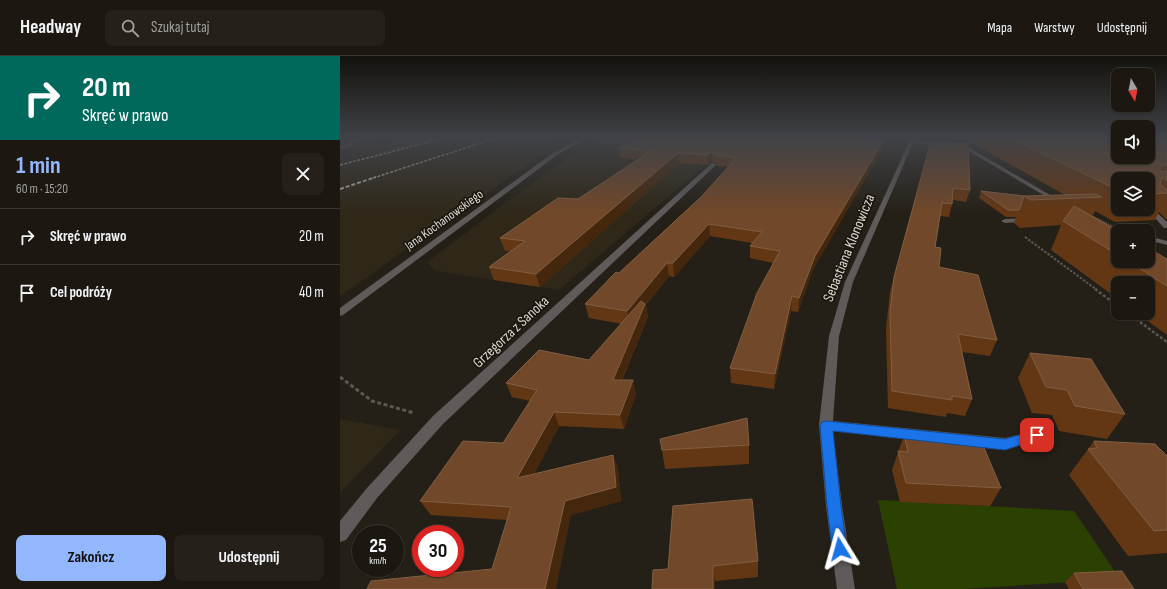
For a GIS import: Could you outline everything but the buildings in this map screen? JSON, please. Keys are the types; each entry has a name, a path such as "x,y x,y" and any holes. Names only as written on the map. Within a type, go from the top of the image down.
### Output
{"street":[{"name":"Jana Kochanowskiego","path":"340,313 543,163"},
{"name":"Sebastiana Klonowicza","path":"846,589 834,506 826,426 834,336 849,282 903,163"},
{"path":"992,163 1064,205"},
{"name":"Grzegorza z Sanoka","path":"340,534 372,493 438,420 714,164"},
{"path":"1155,213 1167,226"},
{"path":"1005,221 1038,219"},
{"path":"1155,240 1167,243"},
{"path":"826,426 1005,444 1037,435"}],"path":[{"path":"1005,221 1111,301"},
{"path":"1137,320 1167,342"},
{"path":"340,377 372,401 438,420"}],"shaded area":[{"path":"340,163 530,163 340,296"},
{"path":"562,163 707,163 559,290 436,271 427,262 509,200"},
{"path":"340,419 400,430 340,493"}],"green space":[{"path":"878,500 1074,511 1120,579 963,589 897,589"}],"railway":[{"path":"340,165 348,163"},
{"path":"373,178 420,163"},
{"path":"340,189 373,178"}],"route":[{"path":"840,549 826,426 1005,444 1037,435"}]}
